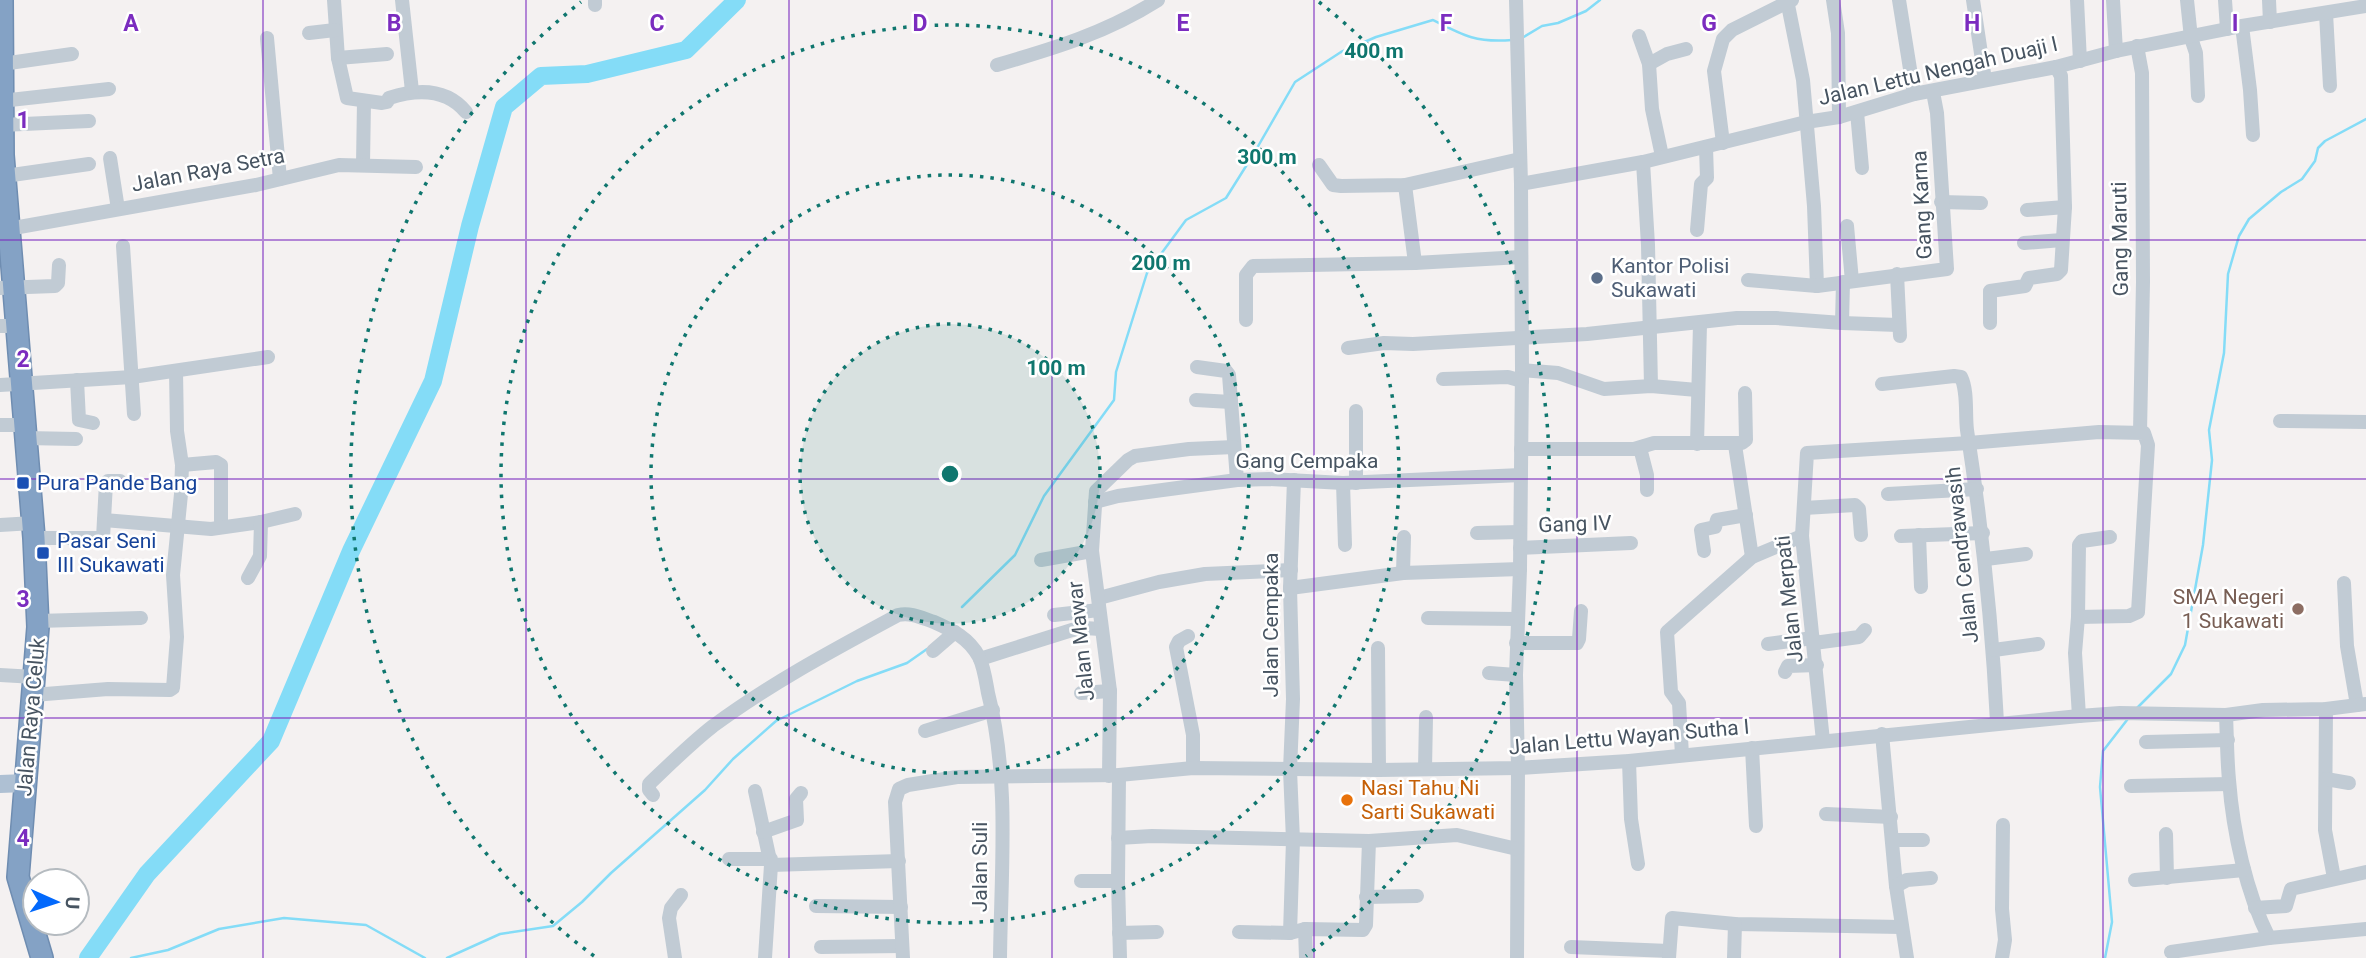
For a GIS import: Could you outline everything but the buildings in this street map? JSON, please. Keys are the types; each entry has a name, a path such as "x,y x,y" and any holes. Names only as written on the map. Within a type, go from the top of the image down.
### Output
{"highway":[{"name":"Jalan Raya Celuk","path":"2,0 1,110 8,229 10,384 25,432 34,531 38,621 18,877 41,958"}],"main road":[{"path":"0,784 25,783"}],"street":[{"path":"334,0 338,58 345,96 349,100 387,103 389,98 412,91 441,94 455,100 466,112"},
{"path":"403,0 412,91"},
{"path":"997,65 1080,40 1115,25 1158,0"},
{"path":"1516,0 1522,376 1520,569 1516,619 1517,958"},
{"path":"1833,0 1838,33 1839,117"},
{"path":"1899,0 1914,94"},
{"path":"1973,0 1985,79"},
{"path":"2077,0 2080,61"},
{"path":"2113,0 2116,51"},
{"path":"2187,0 2191,38 2196,53 2198,96"},
{"path":"2225,0 2227,29"},
{"path":"2269,0 2270,22"},
{"path":"1723,142 1714,71 1723,39 1732,30 1789,1 1803,80 1814,205 1816,286"},
{"name":"Jalan Lettu Nengah Duaji I","path":"1521,184 1643,162 1805,122 1839,117 1914,94 2080,61 2137,46 2366,6"},
{"path":"2326,13 2330,86"},
{"path":"2242,26 2253,135"},
{"path":"309,33 335,30"},
{"path":"1639,36 1649,64 1652,109 1661,156"},
{"path":"267,38 280,179"},
{"name":"Gang Maruti","path":"2078,617 2129,616 2138,612 2148,445 2144,433 2140,432 2143,282 2142,73 2137,46"},
{"path":"1649,64 1667,54 1686,49"},
{"path":"2,64 72,54"},
{"path":"338,58 387,54"},
{"path":"1990,323 1990,291 2025,286 2029,278 2059,273 2061,270 2065,160 2061,76 2056,66"},
{"path":"1,110 110,89"},
{"name":"Gang Karna","path":"1748,280 1816,286 1947,269 1937,113 1933,92"},
{"path":"363,164 364,101"},
{"path":"1,110 89,121"},
{"path":"1857,112 1862,168"},
{"path":"1697,230 1701,184 1707,178 1706,147"},
{"path":"110,158 118,209"},
{"path":"1319,165 1335,186 1405,185 1520,159"},
{"path":"3,162 89,164"},
{"path":"1643,162 1651,327 1651,386"},
{"name":"Jalan Raya Setra","path":"8,229 280,179 325,167 363,164 416,167"},
{"path":"1405,185 1415,263"},
{"path":"1941,202 1980,203"},
{"path":"2027,210 2065,207"},
{"path":"1842,323 1847,281 1847,226"},
{"path":"2024,243 2062,240"},
{"path":"123,246 134,414"},
{"path":"1246,320 1246,275 1253,266 1415,263 1521,257"},
{"path":"7,288 55,286 58,283 59,264"},
{"path":"1348,348 1384,343 1413,344 1587,334 1737,318 1842,323 1899,330 1897,274"},
{"path":"1697,444 1700,324"},
{"path":"10,384 132,377 268,358"},
{"path":"1197,367 1228,373 1237,480"},
{"path":"0,675 34,686 108,690 173,688 177,637 173,575 182,465 177,431 176,371"},
{"path":"1443,379 1558,373 1604,388 1651,386 1697,390"},
{"name":"Jalan Cendrawasih","path":"1882,384 1954,376 1961,377 1964,382 1969,443 1978,489 1986,559 1997,722"},
{"path":"78,380 79,420 93,422"},
{"path":"1521,449 1640,447 1654,443 1744,443 1745,393"},
{"path":"1196,400 1231,402"},
{"path":"1345,545 1356,411"},
{"path":"2280,421 2366,422"},
{"path":"0,425 25,432 76,439"},
{"path":"1969,443 2099,432 2140,432"},
{"name":"Jalan Merpati","path":"1823,741 1802,536 1807,453 1969,443"},
{"path":"1735,445 1752,556"},
{"path":"1095,502 1096,491 1101,485 1135,456 1234,447"},
{"path":"1640,447 1647,475 1647,490"},
{"path":"182,465 216,462 221,465 221,527"},
{"name":"Gang Cempaka","path":"1095,502 1118,496 1237,480 1349,483 1521,475"},
{"name":"Jalan Cempaka","path":"1290,933 1293,699 1290,588 1294,480"},
{"path":"0,525 103,538 106,483 120,481"},
{"path":"1888,494 1978,489"},
{"name":"Jalan Mawar","path":"1095,502 1092,551 1110,691 1118,838 1120,958"},
{"path":"1804,508 1855,505 1859,509 1861,535"},
{"path":"104,520 195,528 261,522 295,514"},
{"path":"1704,551 1701,530 1715,527 1717,520 1746,515"},
{"path":"248,578 260,556 261,522"},
{"path":"1476,533 1520,532"},
{"path":"1901,536 1983,533"},
{"path":"1919,535 1921,587"},
{"path":"1682,755 1679,702 1671,692 1667,632 1752,556 1802,536"},
{"path":"1404,537 1404,573"},
{"path":"2079,716 2075,653 2079,544 2110,537"},
{"name":"Gang IV","path":"1520,548 1631,543"},
{"path":"1041,560 1092,551"},
{"path":"1986,559 2026,554"},
{"path":"1290,588 1404,573 1520,569"},
{"path":"1054,615 1099,604 1159,582 1205,574 1291,570"},
{"path":"2344,583 2347,646 2361,704"},
{"path":"1516,643 1575,643 1579,641 1581,611"},
{"path":"653,794 649,790 649,784 716,724 779,682 898,615 905,613 955,632 968,642 980,659 1072,630 1101,629"},
{"path":"38,621 141,618"},
{"path":"1428,618 1516,619"},
{"path":"1768,644 1859,638 1865,630"},
{"path":"933,651 955,632"},
{"path":"1188,635 1179,641 1176,647 1193,735 1194,768"},
{"path":"1994,650 2038,644"},
{"path":"1378,648 1379,770"},
{"name":"Jalan Suli","path":"980,659 993,710 1001,776 1000,958"},
{"path":"1785,672 1788,666 1816,666"},
{"path":"1489,673 1516,675"},
{"path":"1081,693 1110,691"},
{"name":"Jalan Lettu Wayan Sutha I","path":"899,861 895,802 899,789 957,777 1114,776 1194,768 1518,768 1629,761 1997,722 2120,713 2226,715 2263,710 2326,709 2361,704"},
{"path":"2326,709 2325,830 2334,878"},
{"path":"925,731 993,710"},
{"path":"2226,715 2229,784 2244,870 2255,908 2269,938"},
{"path":"1425,769 1426,717"},
{"path":"1882,734 1896,886 1907,958"},
{"path":"2146,742 2228,740"},
{"path":"1752,748 1756,826"},
{"path":"1629,761 1631,819 1638,864"},
{"path":"2326,779 2349,783"},
{"path":"2131,786 2229,784"},
{"path":"755,791 771,862 765,958"},
{"path":"764,832 797,820 796,799 801,793"},
{"path":"1826,814 1891,817"},
{"path":"1994,958 2002,958 2005,940 2002,909 2003,825"},
{"path":"2166,834 2167,878"},
{"path":"1118,838 1152,836 1369,841 1457,835 1517,849"},
{"path":"1893,840 1923,839"},
{"path":"1239,932 1363,930 1366,925 1369,841"},
{"path":"729,859 771,862 899,861 902,952 821,947"},
{"path":"2135,880 2244,870"},
{"path":"2255,908 2286,906 2291,888 2366,874"},
{"path":"1896,886 1907,880 1931,878"},
{"path":"1081,881 1118,881"},
{"path":"675,958 669,918 671,908 681,895"},
{"path":"1366,897 1417,896"},
{"path":"816,906 901,907"},
{"path":"1571,947 1669,954 1672,918 1735,924 1902,927"},
{"path":"1734,958 1735,924"},
{"path":"1305,929 1306,958"},
{"path":"2171,952 2269,938 2366,929"},
{"path":"1119,933 1157,932"}],"waterway":[{"path":"88,958 147,874 271,741 351,551 433,381 470,226 504,107 541,76 587,74 686,50 737,0"},
{"path":"1522,38 1542,26 1558,23 1586,11 1600,0"},
{"path":"962,607 1015,555 1044,496 1114,400 1116,372 1147,273 1186,220 1226,198 1295,82 1341,52 1376,37 1433,20 1471,37 1512,40"},
{"path":"2136,709 2171,674 2185,645 2203,545 2212,460 2209,430 2224,353 2228,274 2239,236 2249,219 2281,192 2302,179 2315,161 2318,148 2325,141 2366,119"},
{"path":"447,958 500,934 553,926 705,790 733,759 776,721 857,681 907,663 927,649"},
{"path":"2105,958 2112,922 2100,787 2103,751 2127,720"},
{"path":"131,958 168,950 219,929 284,918 366,925 425,958"}],"place":[{"name":"Kantor Polisi Sukawati","path":"1597,278"},
{"name":"Pura Pande Bang","path":"23,483"},
{"name":"Pasar Seni III Sukawati","path":"43,553"},
{"name":"SMA Negeri 1 Sukawati","path":"2298,609"},
{"name":"Nasi Tahu Ni Sarti Sukawati","path":"1347,800"}]}
